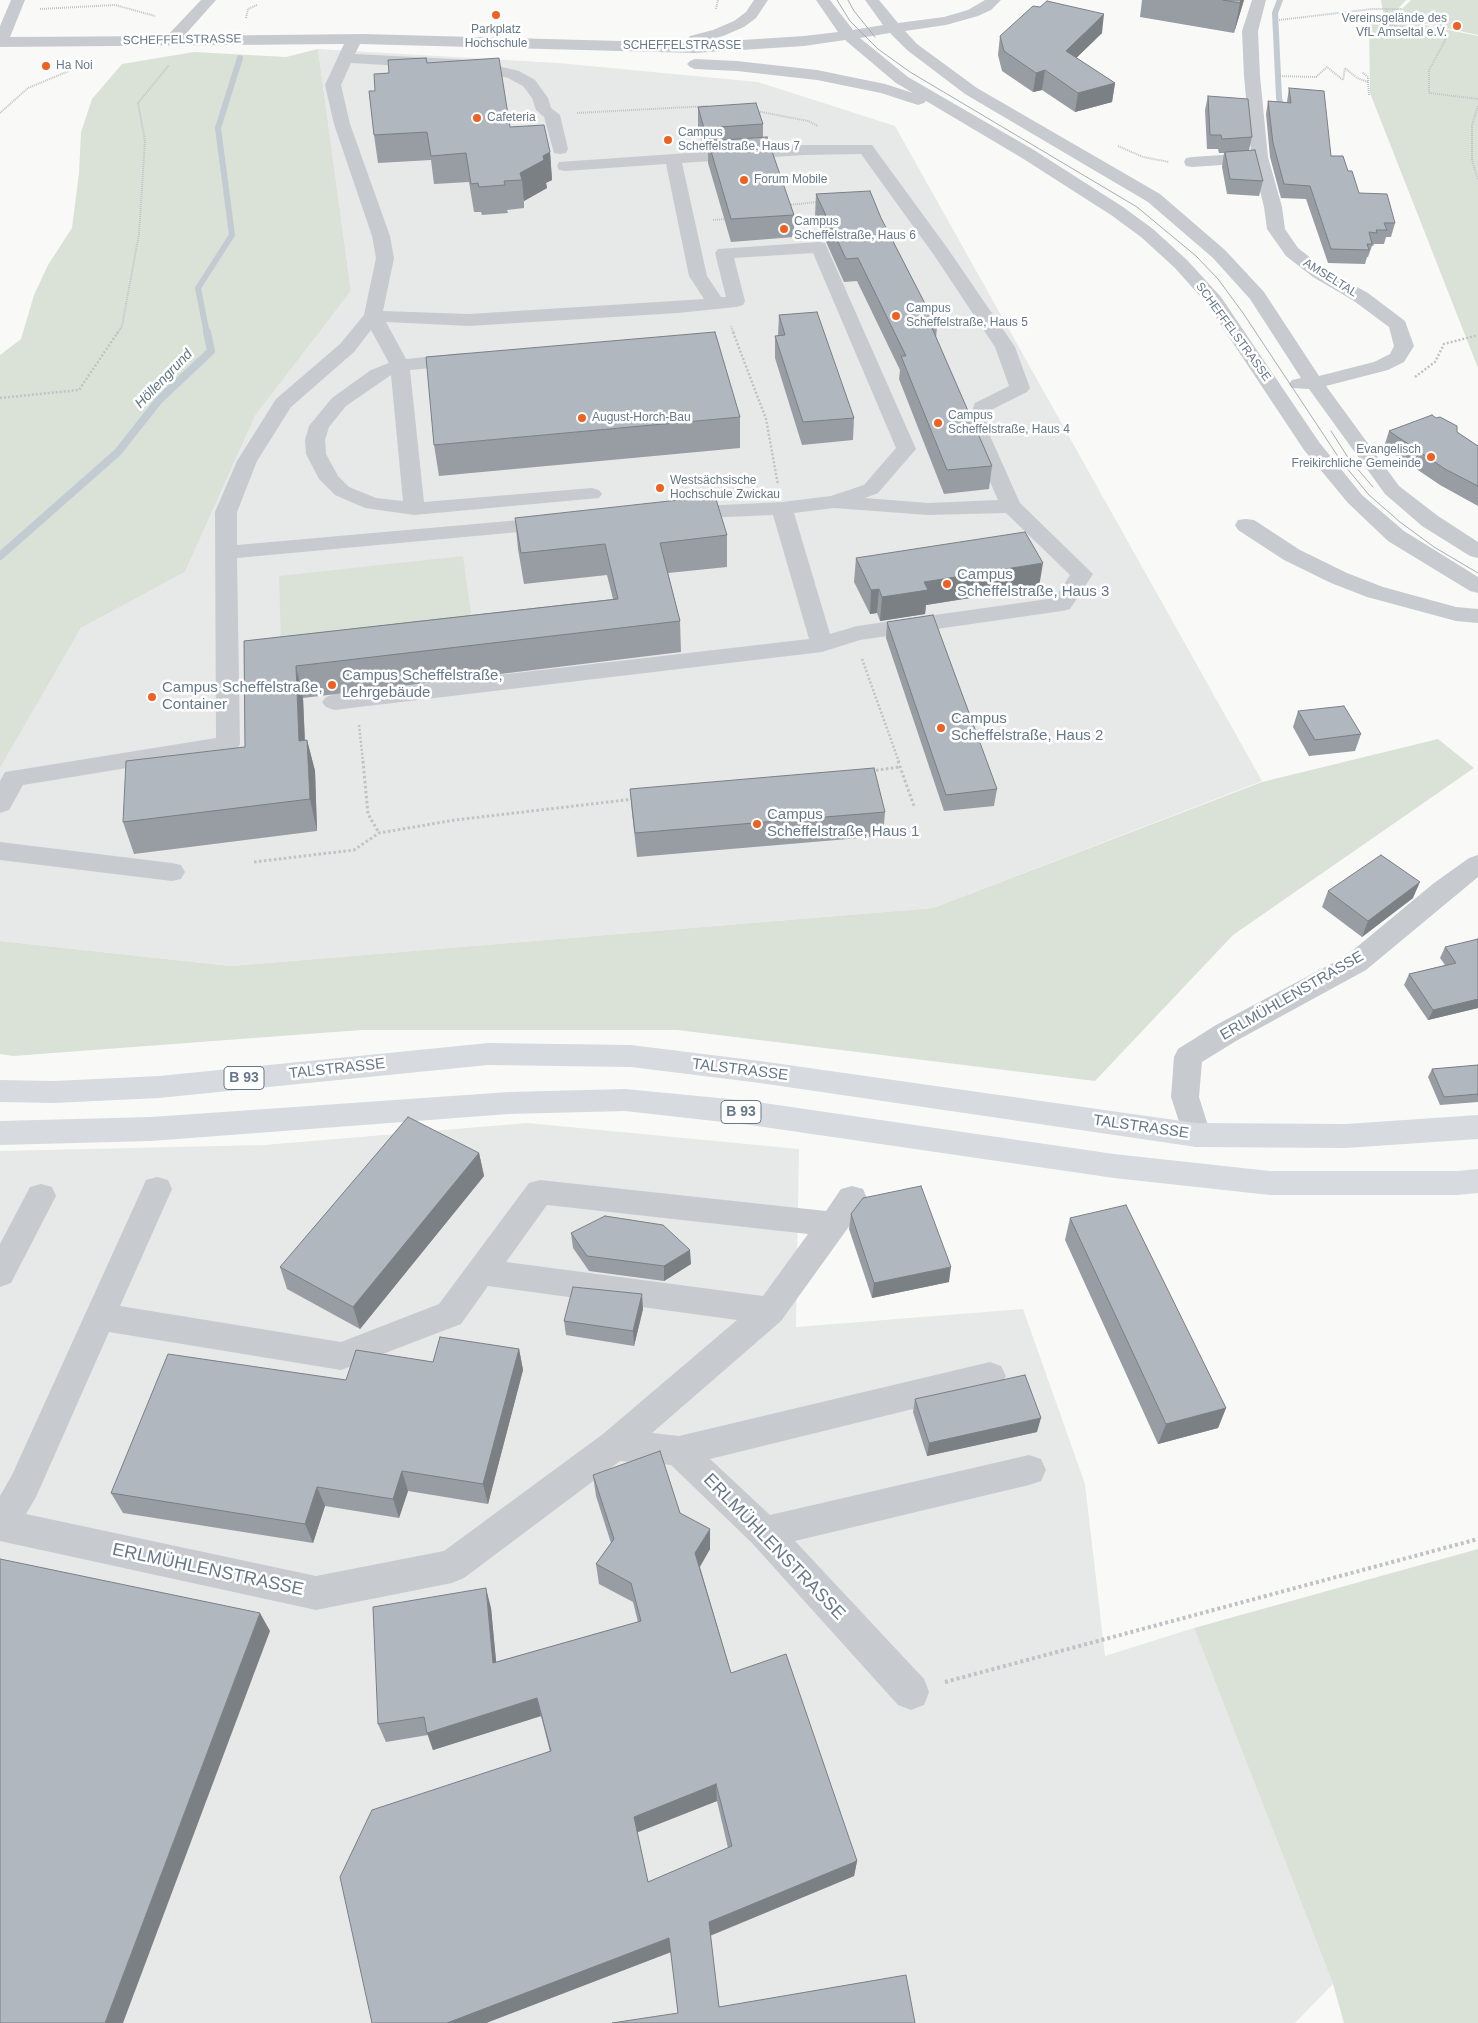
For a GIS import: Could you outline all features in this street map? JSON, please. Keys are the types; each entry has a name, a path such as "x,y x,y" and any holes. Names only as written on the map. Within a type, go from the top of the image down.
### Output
{"main road":[{"name":"TALSTRASSE","path":"0,1091 54,1092 159,1087 488,1054 631,1056 760,1072 1196,1135 1346,1136 1478,1127"},
{"name":"B 93","path":"0,1133 151,1129 509,1103 625,1100 750,1112 1114,1166 1270,1183 1457,1183 1478,1181"}],"street":[{"path":"178,34 209,0"},
{"path":"657,55 738,24 751,15 761,0"},
{"name":"SCHEFFELSTRASSE","path":"823,0 837,21 854,40 902,80 1036,159 1148,233 1181,264 1214,302 1311,446 1355,499 1396,536 1478,586"},
{"path":"872,0 884,18 912,47 970,91 1154,198 1219,254 1257,296 1314,383 1392,490 1430,522 1478,551"},
{"name":"SCHEFFELSTRASSE","path":"0,42 178,34 359,39 381,47 414,52 657,55 704,48 804,41 946,21 973,13 986,7 994,0"},
{"name":"AMSELTAL","path":"1259,0 1250,32 1260,156 1273,208 1276,229 1292,252 1320,273 1361,297 1398,325 1404,346 1397,358 1381,366 1314,383 1272,386"},
{"path":"0,42 16,5"},
{"path":"0,804 14,778 228,744 226,512 247,461 283,403 347,348 373,316 385,258 381,236 342,124 333,85 346,58 359,39"},
{"path":"345,701 822,645 857,633 1062,604 1082,574 1011,506 976,427 982,407 1020,388 1005,347 942,253 899,197 866,149 804,150 673,158 563,157 552,115 544,110 540,98 529,83 513,74 472,64 346,58"},
{"name":"SCHEFFELSTRASSE","path":"679,63 737,66 817,75 885,89 956,112"},
{"path":"1192,162 1260,156"},
{"path":"673,158 685,222 698,276 716,303"},
{"path":"373,316 469,320 736,301 724,254 819,247 906,449 871,489 834,502"},
{"path":"373,316 400,364 414,509"},
{"path":"477,358 400,364 378,374 339,402 319,426 315,440 316,454 329,479 342,491 372,504 414,509 592,494"},
{"path":"659,514 782,508 834,502 928,509 1011,506"},
{"path":"782,508 822,645"},
{"path":"226,552 573,520"},
{"path":"1246,525 1292,555 1339,578 1384,594 1456,614 1478,616"},
{"path":"0,851 172,872"},
{"name":"ERLMÜHLENSTRASSE","path":"1196,1135 1185,1097 1188,1057 1226,1033 1356,963 1442,890 1478,864"},
{"path":"1,1525 24,1486 157,1189"},
{"path":"100,1317 341,1356 450,1314 540,1192 832,1224"},
{"path":"0,1274 41,1196"},
{"name":"ERLMÜHLENSTRASSE","path":"1,1525 316,1594 452,1566 615,1445 770,1311 852,1198"},
{"path":"481,1272 770,1311"},
{"path":"615,1445 678,1451 990,1376"},
{"name":"ERLMÜHLENSTRASSE","path":"678,1451 764,1532 911,1692"},
{"path":"764,1532 1029,1470"}],"path":[{"path":"0,398 79,390 122,326 139,234 145,141 138,103 171,62 178,34 150,15 115,5 16,5"},
{"path":"1387,9 1384,24 1448,35 1429,70 1429,93 1478,99"},
{"path":"1280,20 1402,9"},
{"path":"0,113 28,88 81,66"},
{"path":"1282,76 1316,76 1327,67 1343,80 1345,68 1357,78 1368,82"},
{"path":"1362,72 1368,77 1369,95"},
{"path":"1478,106 1472,126 1472,160 1478,180"},
{"path":"552,115 676,107 713,107"},
{"path":"754,111 808,121 866,149"},
{"path":"784,206 820,202"},
{"path":"685,222 730,219"},
{"path":"729,322 766,419 782,508"},
{"path":"1417,377 1435,362 1444,344 1478,335"},
{"path":"845,637 860,653 914,806"},
{"path":"345,701 368,814 379,834"},
{"path":"870,771 900,767"},
{"path":"254,862 354,850 379,834 455,820 643,797"},
{"path":"911,1692 1478,1539"}],"shaded area":[{"path":"1381,0 1406,0 1390,18 1478,36 1478,368 1370,93 1369,23 1384,17"},
{"name":"Vereinsgelände des VfL Amseltal e.V.","path":"1411,0 1478,0 1478,35 1394,17"},
{"name":"Westsächsische Hochschule Zwickau","path":"318,49 558,63 758,82 895,126 1262,781 933,908 231,966 0,941 0,768 81,628 185,572 255,416 351,291"},
{"path":"318,49 351,291 255,416 185,572 81,628 0,768 0,355 21,339 34,295 48,265 72,228 79,173 81,132 92,99 122,64 194,52 286,57"},
{"path":"463,556 472,622 281,644 279,576"},
{"path":"1438,739 1474,768 1233,935 1095,1081 677,1030 361,1030 13,1056 0,1054 0,941 231,966 933,908 1262,782"},
{"path":"527,1123 799,1149 796,1327 1023,1309 1085,1484 1105,1656 1194,1628 1333,1984 1295,2023 0,2023 0,1151 264,1145"},
{"path":"1478,1549 1478,2023 1344,2023 1333,1984 1194,1628"}],"building":[{"path":"1223,0 1241,0 1240,3"},
{"path":"1047,1 1104,14 1066,51 1115,83 1078,93 1045,70 1036,73 1004,51 1000,36 1033,6 1040,7"},
{"path":"426,58 427,63 499,58 510,127 544,125 550,152 543,156 544,160 520,173 522,180 504,181 505,185 479,187 478,183 471,184 466,153 431,156 427,132 374,135 369,91 375,91 374,74 389,73 388,60"},
{"path":"1289,88 1324,91 1331,156 1343,156 1348,171 1352,171 1359,193 1387,194 1395,223 1384,223 1387,230 1376,230 1377,233 1369,232 1372,244 1367,244 1369,250 1331,249 1310,186 1284,184 1273,143 1268,101 1291,103"},
{"path":"1208,96 1248,99 1252,137 1222,139 1221,135 1210,135"},
{"path":"756,103 763,124 704,128 698,107"},
{"path":"767,137 794,215 731,219 708,141"},
{"path":"1255,150 1263,181 1230,179 1225,152"},
{"path":"870,191 881,218 937,327 932,328 992,466 947,470 901,356 906,356 858,258 846,259 816,194"},
{"path":"817,312 854,418 803,422 775,336 785,335 779,315"},
{"name":"August-Horch-Bau","path":"715,332 740,417 434,445 426,357"},
{"path":"1432,415 1457,426 1457,432 1478,446 1478,486 1445,469 1389,431"},
{"path":"715,496 727,535 660,543 680,621 296,666 299,741 307,740 310,799 123,822 126,761 245,747 244,641 618,599 605,544 521,553 515,518"},
{"path":"1025,532 1043,563 924,582 928,590 882,597 879,589 871,590 856,558"},
{"name":"Campus Scheffelstraße, Haus 2","path":"933,615 997,789 946,795 887,622"},
{"path":"1344,706 1361,734 1315,740 1298,711"},
{"path":"874,768 885,812 635,833 630,789"},
{"path":"1381,855 1420,882 1368,921 1328,891"},
{"path":"1478,939 1478,999 1433,1010 1409,974 1456,963 1445,947"},
{"path":"1478,1065 1478,1094 1444,1097 1432,1069"},
{"path":"408,1117 479,1153 353,1307 280,1267"},
{"path":"921,1186 951,1267 874,1283 851,1214 863,1198"},
{"path":"1126,1205 1226,1408 1166,1424 1070,1218"},
{"path":"605,1216 663,1225 690,1250 664,1266 587,1256 571,1233"},
{"path":"573,1287 642,1294 633,1331 564,1321"},
{"path":"440,1337 519,1349 483,1484 402,1471 393,1499 317,1487 305,1524 111,1493 168,1354 346,1380 356,1350 433,1362"},
{"path":"1025,1375 1041,1418 929,1443 915,1399"},
{"path":"660,1451 680,1513 710,1529 695,1553 731,1673 786,1654 857,1861 709,1922 719,2007 906,1975 915,2023 612,2023 678,2013 669,1938 447,2023 372,2023 340,1877 372,1810 551,1751 537,1698 427,1733 424,1717 378,1724 373,1607 486,1588 493,1663 641,1621 631,1583 596,1564 614,1539 593,1475","holes":["716,1784 732,1846 648,1882 634,1817"]},
{"path":"0,1559 260,1613 105,2023 0,2023"}],"waterway":[{"path":"1280,0 1275,13 1279,97 1282,116"},
{"name":"Höllengrund","path":"207,334 198,288 232,235 218,128 240,58"},
{"name":"Höllengrund","path":"0,556 118,452 159,400 211,351 207,332"}],"tram line":[{"path":"837,0 850,21 878,49 910,72 1137,207 1196,256 1218,279 1243,313 1341,461 1369,495 1400,522 1434,547 1478,573"},
{"path":"848,0 854,11 875,37"},
{"path":"1331,431 1349,459 1373,487"}],"place":[{"name":"Parkplatz Hochschule","path":"496,15"},
{"name":"Vereinsgelände des VfL Amseltal e.V.","path":"1457,26"},
{"name":"Ha Noi","path":"46,66"},
{"name":"Cafeteria","path":"477,118"},
{"name":"Campus Scheffelstraße, Haus 7","path":"668,140"},
{"name":"Forum Mobile","path":"744,180"},
{"name":"Campus Scheffelstraße, Haus 6","path":"784,229"},
{"name":"Campus Scheffelstraße, Haus 5","path":"896,316"},
{"name":"August-Horch-Bau","path":"582,418"},
{"name":"Campus Scheffelstraße, Haus 4","path":"938,423"},
{"name":"Evangelisch Freikirchliche Gemeinde","path":"1431,457"},
{"name":"Westsächsische Hochschule Zwickau","path":"660,488"},
{"name":"Campus Scheffelstraße, Haus 3","path":"947,584"},
{"name":"Campus Scheffelstraße, Lehrgebäude","path":"332,685"},
{"name":"Campus Scheffelstraße, Container","path":"152,697"},
{"name":"Campus Scheffelstraße, Haus 2","path":"941,728"},
{"name":"Campus Scheffelstraße, Haus 1","path":"757,824"}]}
